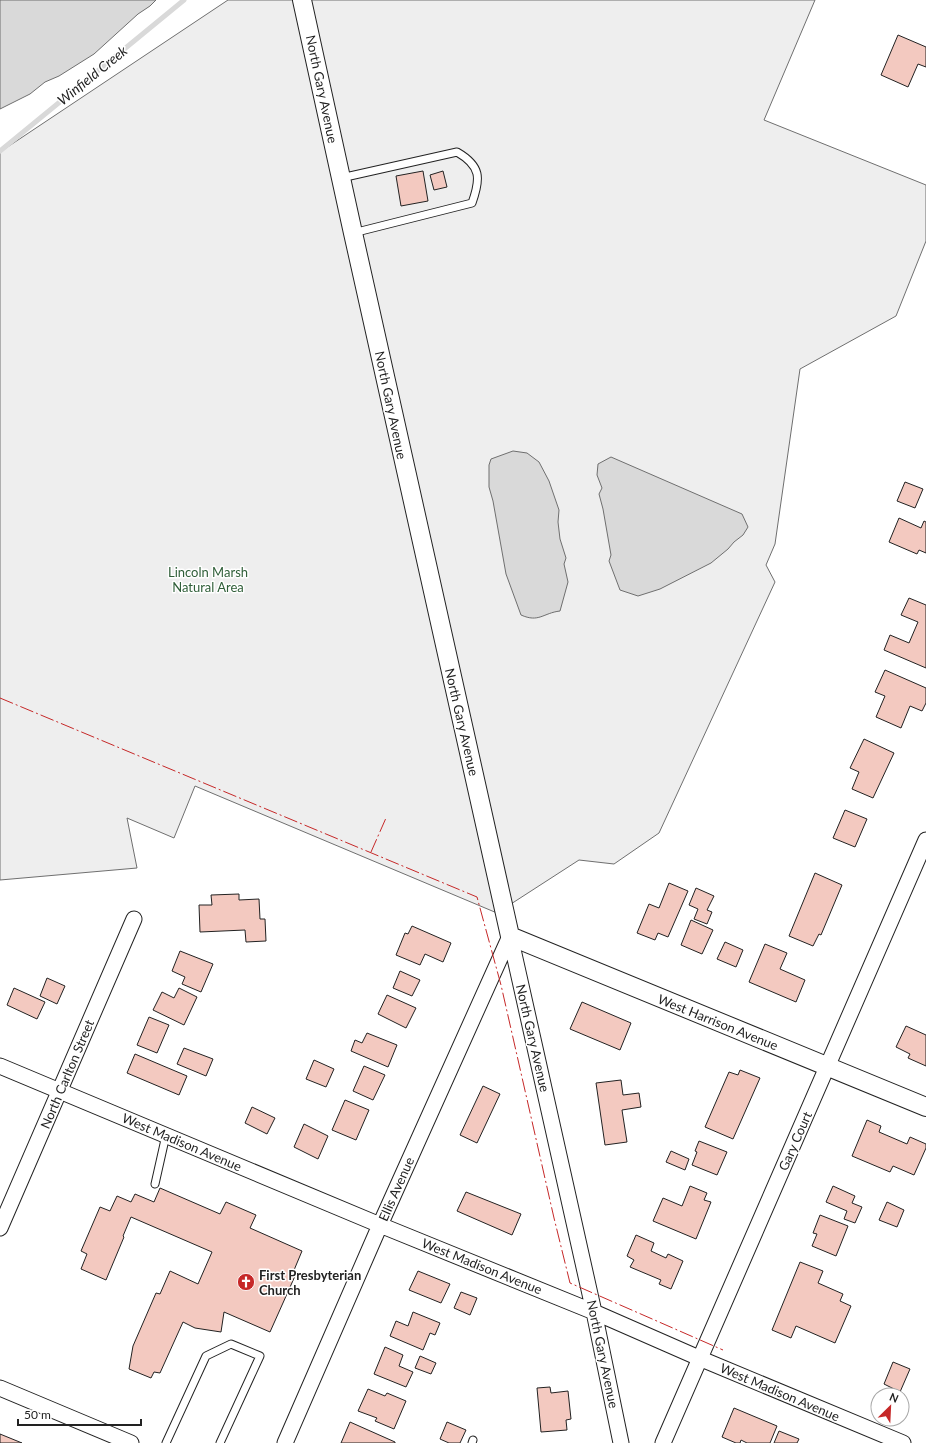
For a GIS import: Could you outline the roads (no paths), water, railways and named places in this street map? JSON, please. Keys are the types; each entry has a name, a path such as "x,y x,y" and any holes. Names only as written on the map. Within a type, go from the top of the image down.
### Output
{"street":[{"name":"North Gary Avenue","path":"302,0 594,1312 621,1443"},
{"name":"Gary Court","path":"663,1443 926,840"},
{"name":"North Carlton Street","path":"0,1228 134,919"},
{"name":"West Harrison Avenue","path":"510,936 926,1107"},
{"name":"Ellis Avenue","path":"285,1443 380,1225 510,936"},
{"name":"West Madison Avenue","path":"0,1066 380,1225 594,1312 699,1358 903,1443"},
{"path":"0,1388 131,1443"}],"lane":[{"path":"341,178 457,152 468,158 475,167 478,178 477,191 472,203 353,233"},
{"path":"155,1184 166,1135"},
{"path":"166,1443 206,1356 231,1344 260,1356 220,1443"}],"waterway":[{"name":"Winfield Creek","path":"0,151 184,0"}],"place":[{"name":"First Presbyterian Church","path":"246,1282"}],"park label":[{"name":"Lincoln Marsh Natural Area","path":"208,580"}]}
